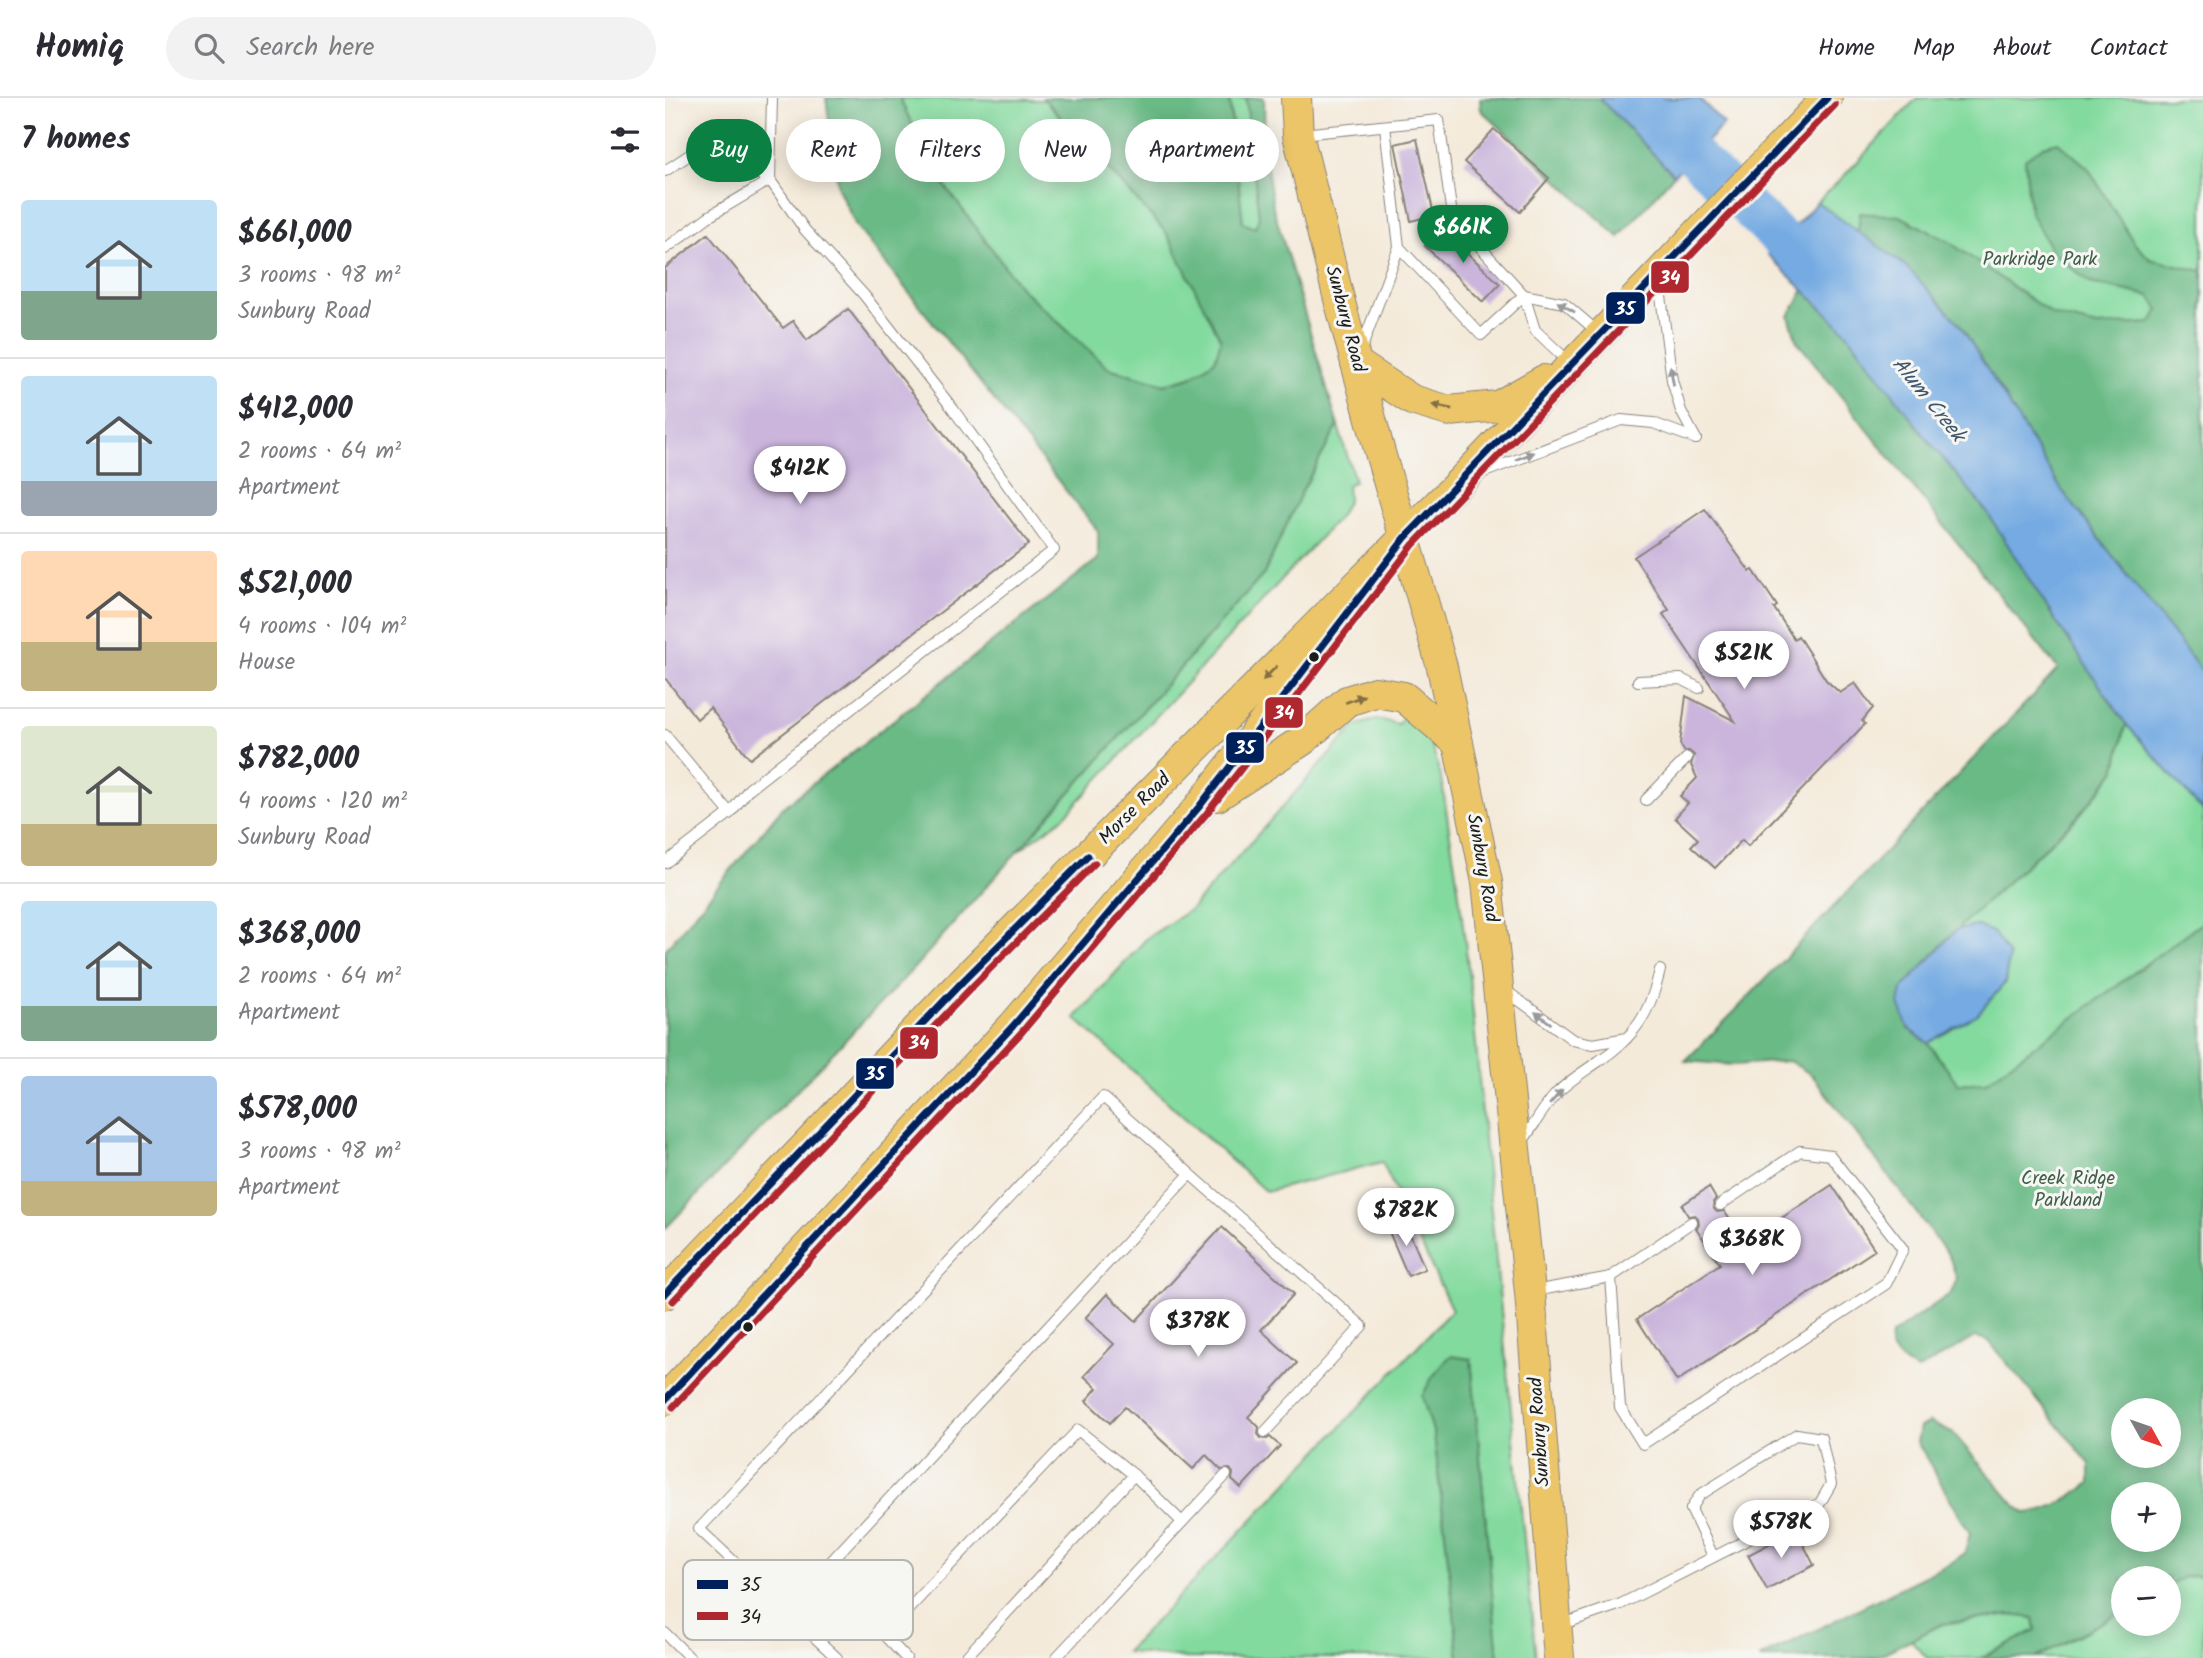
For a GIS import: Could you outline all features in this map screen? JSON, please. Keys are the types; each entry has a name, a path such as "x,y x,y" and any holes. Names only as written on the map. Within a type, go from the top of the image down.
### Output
{"main road":[{"name":"Sunbury Road","path":"1296,98 1299,135 1356,363 1442,667 1487,883 1530,1292 1559,1658"},
{"name":"Morse Road","path":"665,1294 963,981 1461,481 1824,101"},
{"path":"1356,363 1412,400 1448,411 1498,406 1572,364"},
{"name":"Morse Road","path":"665,1400 1013,1026 1199,807 1405,538"},
{"path":"1199,807 1303,740 1346,701 1375,692 1403,697 1458,743"}],"lane":[{"path":"771,119 772,98"},
{"path":"1299,135 1439,120 1452,216 1524,295 1535,330 1572,364"},
{"path":"1356,363 1399,247 1385,125"},
{"path":"665,171 686,157"},
{"path":"665,249 708,217 766,182"},
{"path":"665,863 730,813 749,789 1054,550 953,409 864,295 805,229 770,182"},
{"path":"1399,247 1481,335 1524,295"},
{"path":"1461,481 1621,420 1653,424 1696,439 1681,411 1672,380 1658,274"},
{"path":"1524,295 1564,303 1600,334"},
{"path":"1637,681 1681,680 1699,688"},
{"path":"665,735 730,813"},
{"path":"1646,800 1687,758"},
{"path":"1516,1151 1556,1094 1628,1038 1651,1006 1660,970"},
{"path":"1499,986 1573,1040 1593,1044 1628,1038"},
{"path":"732,1560 699,1529 1103,1097 1362,1326 1265,1432"},
{"path":"1611,1277 1620,1407 1643,1444 1887,1284 1903,1249 1830,1155 1800,1151 1720,1205"},
{"path":"832,1560 1189,1175"},
{"path":"1530,1292 1611,1277 1692,1222"},
{"path":"913,1604 1078,1430 1134,1475 1182,1522"},
{"path":"1556,1626 1621,1604 1820,1503 1831,1484 1821,1438 1797,1433 1700,1495 1691,1509 1713,1556"},
{"path":"965,1658 1134,1475"},
{"path":"1056,1658 1226,1475"},
{"path":"665,1633 690,1658"},
{"path":"818,1640 837,1658"},
{"path":"889,1640 906,1658"}],"green space":[{"path":"826,98 899,98 910,119 895,119 895,182 942,182 1020,287 1108,368 1165,384 1191,377 1215,360 1221,340 1166,232 1111,172 1111,119 1062,119 1043,98 1229,98 1231,119 1125,119 1125,182 1238,182 1243,223 1255,228 1259,217 1255,182 1269,182 1273,207 1338,426 1302,491 1264,574 914,968 665,1229 665,950 782,808 1098,559 1098,531 856,226 837,182 881,182 881,119 829,119"},
{"path":"899,98 1045,100 1062,119 1019,119 1019,182 1111,182 1111,172 1166,232 1222,340 1215,360 1191,377 1164,384 1108,368 1020,287 942,182 1005,182 1005,119 910,119"},
{"path":"1229,98 1246,98 1248,119 1231,119"},
{"path":"1246,98 1264,98 1264,119 1248,119"},
{"path":"1480,98 1599,98 1674,175 1619,237 1481,110"},
{"name":"Parkridge Park","path":"1917,98 2203,98 2203,722 1817,202"},
{"path":"2058,142 2088,168 2134,243 2150,259 2203,271 2203,673 2061,489 1959,323 1858,232 1860,213 1900,216 1948,241 2053,315 2097,326 2150,323 2159,310 2150,296 2090,283 2053,253 2030,212 2025,159 2043,146"},
{"path":"1238,182 1255,182 1259,217 1256,229 1243,223"},
{"name":"Creek Ridge Parkland","path":"1804,290 1847,333 1927,439 1987,512 2055,620 2126,724 2115,772 2077,817 1956,930 1902,989 1908,1028 1928,1043 1958,1084 1986,1082 2203,922 2203,1575 2181,1579 2181,1566 2111,1566 2111,1617 2036,1658 1981,1658 2036,1630 2034,1618 2010,1615 1942,1624 1874,1658 1759,1658 1951,1563 1965,1553 1970,1533 1917,1442 1920,1427 1930,1422 1954,1434 2014,1504 2025,1513 2043,1510 2059,1503 2090,1483 2090,1464 1988,1340 1975,1337 1918,1370 1905,1364 1890,1348 1891,1335 1951,1293 1957,1279 1949,1256 1812,1075 1789,1061 1734,1065 1685,1061 2058,669 1797,341 1789,316"},
{"path":"1338,426 1355,481 1347,485 1348,499 1340,516 1064,817 1017,852 1264,574 1302,491"},
{"path":"1406,713 1427,738 1436,759 1458,885 1536,1658 1498,1658 1471,1359 1422,1396 1434,1434 1459,1658 1185,1658 1126,1652 1452,1310 1382,1162 1266,1192 1075,1018 1147,938 1191,909 1355,726 1377,719 1398,724"},
{"path":"2126,724 2203,811 2203,922 1986,1082 1958,1084 1928,1043 1951,1030 1977,926 1956,930 2077,818 2115,772"},
{"path":"1450,1356 1471,1359 1498,1658 1459,1658 1434,1434 1422,1396 1433,1376"},
{"path":"2203,1575 2203,1658 2036,1658 2111,1617 2111,1636 2181,1636 2181,1579"},
{"path":"2010,1615 2034,1618 2036,1630 1981,1658 1927,1658 1911,1640 1942,1624"}],"water":[{"path":"1599,98 1699,98 1724,124 1674,175"},
{"path":"1817,202 1906,266 1959,323 2061,489 2203,673 2203,811 2126,724 2055,620 1987,512 1927,439 1847,333 1768,255"},
{"path":"1977,926 1993,932 2009,956 2005,983 1978,1014 1928,1043 1908,1028 1899,1004 1902,989 1956,930"}],"building":[{"path":"1494,129 1549,178 1520,212 1464,162"},
{"path":"1417,139 1434,215 1411,221 1395,144"},
{"path":"1442,229 1500,284 1483,302 1425,246"},
{"path":"708,234 783,328 793,321 807,340 848,309 1029,544 750,759 710,708 697,719 665,678 665,268"},
{"path":"1705,509 1750,572 1753,570 1777,606 1774,608 1794,639 1798,636 1826,680 1840,693 1855,683 1873,708 1862,721 1865,724 1748,846 1742,840 1715,868 1691,846 1698,839 1675,818 1688,803 1680,796 1697,778 1691,765 1694,755 1684,751 1680,744 1686,696 1735,721 1663,614 1669,610 1634,557"},
{"path":"1832,1185 1875,1250 1677,1381 1637,1319 1720,1264 1696,1228 1699,1225 1698,1218 1695,1215 1688,1216 1682,1205 1709,1187 1716,1199 1713,1202 1714,1209 1717,1212 1724,1211 1745,1242"},
{"path":"1404,1220 1425,1269 1408,1276 1387,1227"},
{"path":"1222,1227 1294,1294 1261,1330 1297,1363 1248,1417 1259,1427 1258,1434 1261,1438 1270,1437 1280,1446 1241,1488 1232,1480 1233,1473 1230,1469 1221,1470 1206,1455 1193,1469 1125,1407 1110,1423 1086,1401 1097,1388 1084,1376 1114,1344 1085,1318 1107,1294 1136,1321"},
{"path":"1796,1530 1814,1565 1767,1590 1748,1555"}],"waterway":[{"name":"Alum Creek","path":"1633,98 1820,276"}],"transit line":[{"name":"35","path":"665,1400 1013,1026 1199,807 1405,538 1827,98"},
{"name":"34","path":"673,1407 1021,1033 1207,813 1413,545 1835,105"},
{"name":"35","path":"665,1294 963,981 1088,856"},
{"name":"34","path":"673,1301 971,988 1095,863"}]}
